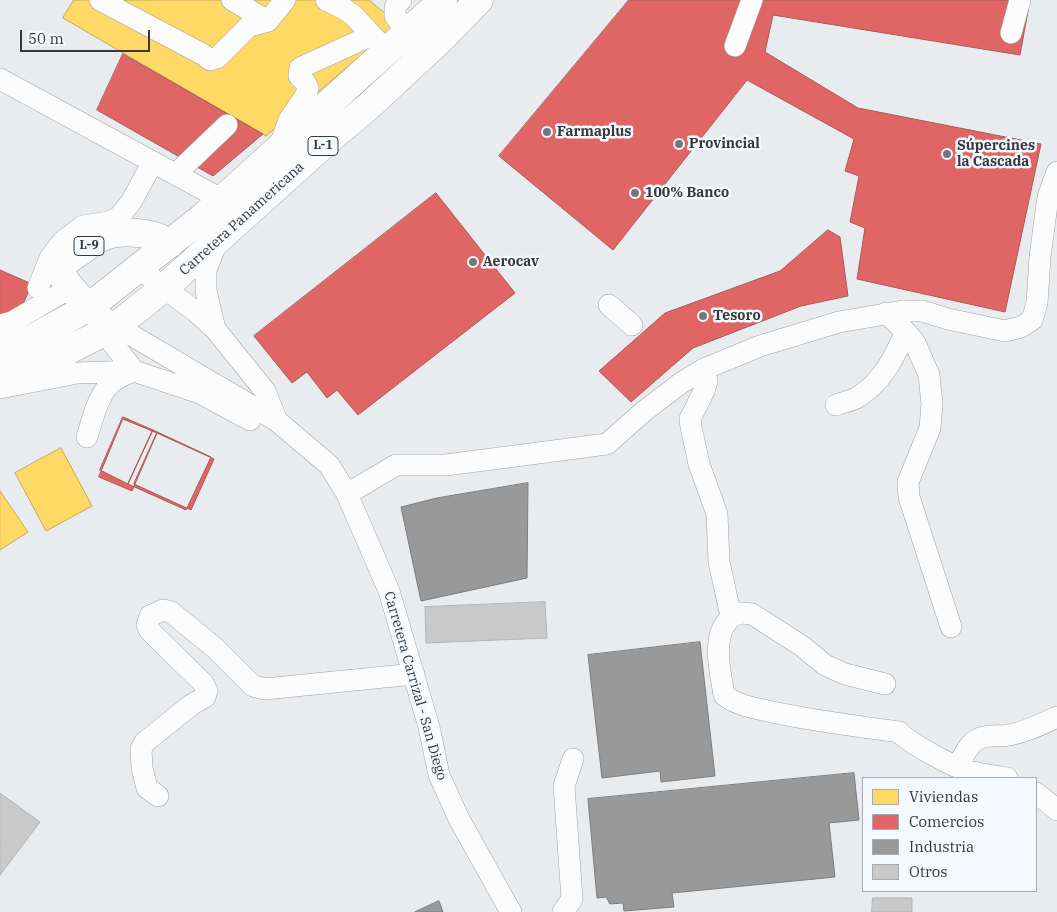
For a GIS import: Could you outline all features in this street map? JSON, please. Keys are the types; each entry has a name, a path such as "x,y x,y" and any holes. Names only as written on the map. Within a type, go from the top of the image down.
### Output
{"main road":[{"name":"Carretera Panamericana","path":"0,350 35,337 89,307 203,218 216,197 279,149 379,43 408,33 443,0"},
{"name":"Carretera Panamericana","path":"0,378 46,362 110,329 164,288 332,137 370,106 479,0"},
{"name":"L-9","path":"89,307 70,288 60,272 62,264 100,238 114,233 145,233 164,239 170,244"}],"street":[{"path":"100,0 204,55 210,60 217,58 249,26 268,20 285,0"},
{"path":"232,0 268,20"},
{"path":"279,149 289,120 306,95 308,88 299,76 300,68 379,43 354,16 326,0"},
{"path":"401,0 395,7 395,16 408,33"},
{"path":"735,46 752,0"},
{"path":"1011,33 1020,0"},
{"path":"0,79 216,197"},
{"path":"183,167 227,125"},
{"path":"122,132 209,182 216,197"},
{"path":"38,288 50,258 63,240 83,226 109,222 119,217 131,202 153,162"},
{"path":"347,494 396,465 446,465 607,444 643,412 681,383 704,369 760,346 839,322 902,310 922,311 948,319 1005,331 1021,327 1032,320 1037,302 1040,257 1048,197 1057,172"},
{"path":"209,389 223,374 226,359 206,291 206,270 217,242"},
{"path":"139,268 195,311 220,336 265,391 277,421"},
{"path":"0,326 12,322 70,288"},
{"path":"609,305 632,324"},
{"name":"L-9","path":"89,307 110,329 134,371"},
{"path":"886,313 915,343 929,375 932,404 930,428 908,482 909,497 951,627"},
{"name":"L-9","path":"110,329 209,389 252,421 277,421"},
{"path":"836,405 857,398 880,380 896,354 906,332"},
{"path":"704,369 707,381 690,419 690,427 699,464 717,514 719,562 731,616"},
{"path":"87,437 96,410 107,388 116,379 134,371"},
{"name":"L-9","path":"0,388 77,373 134,371 209,389"},
{"path":"0,396 77,373"},
{"name":"Carretera Carrizal - San Diego","path":"277,421 329,465 347,494 389,591 429,727 439,775 459,819 510,912"},
{"path":"158,796 147,788 142,768 141,749 145,742 191,705 205,697 207,691 203,683 150,631 147,625 150,616 163,610 171,612 215,648 253,686 265,690 414,674"},
{"path":"885,684 845,674 826,665 802,646 752,614 742,613 731,616 721,632 720,676 724,695 731,700 750,707 796,717 899,732 907,740 957,767 1002,777"},
{"path":"957,767 970,745 978,739 992,735 1009,735 1035,727 1057,717"},
{"path":"563,912 572,899 564,786 572,759"},
{"path":"1037,793 1057,810"}],"building: Viviendas":[{"path":"74,0 369,0 398,24 266,136 63,18"},
{"path":"61,448 92,506 46,531 15,473"},
{"path":"0,491 28,532 0,550"}],"building: Comercios":[{"path":"629,0 1030,0 1020,55 773,15 765,52 858,108 1041,144 1005,312 857,279 865,228 850,222 859,176 845,171 854,139 747,80 613,250 499,156"},
{"path":"123,54 263,134 213,176 97,110"},
{"path":"436,193 515,293 358,415 337,390 327,398 307,372 292,383 254,336"},
{"path":"828,230 840,237 848,296 801,306 693,348 631,402 599,371 665,313 780,271"},
{"path":"0,270 32,284 19,313 0,321"},
{"path":"123,417 153,430 128,484 100,470"},
{"path":"123,419 157,433 132,491 99,477"},
{"path":"153,430 211,457 186,510 128,484"},
{"path":"157,433 214,459 191,510 134,484"}],"building: Industria":[{"path":"528,483 527,578 421,601 401,507 437,498"},
{"path":"700,642 715,776 661,782 660,771 602,778 588,655"},
{"path":"854,773 859,820 829,823 835,877 672,893 674,907 624,911 623,903 610,904 606,897 597,898 588,799"},
{"path":"439,901 443,912 415,912"}],"building: Otros":[{"path":"545,602 547,638 426,643 425,607"},
{"path":"0,793 40,822 0,875"},
{"path":"873,898 912,898 912,912 872,912"}],"place":[{"name":"Farmaplus","path":"547,132"},
{"name":"Provincial","path":"679,144"},
{"name":"Súpercines la Cascada","path":"947,154"},
{"name":"100% Banco","path":"635,193"},
{"name":"Aerocav","path":"473,262"},
{"name":"Tesoro","path":"703,316"}]}
